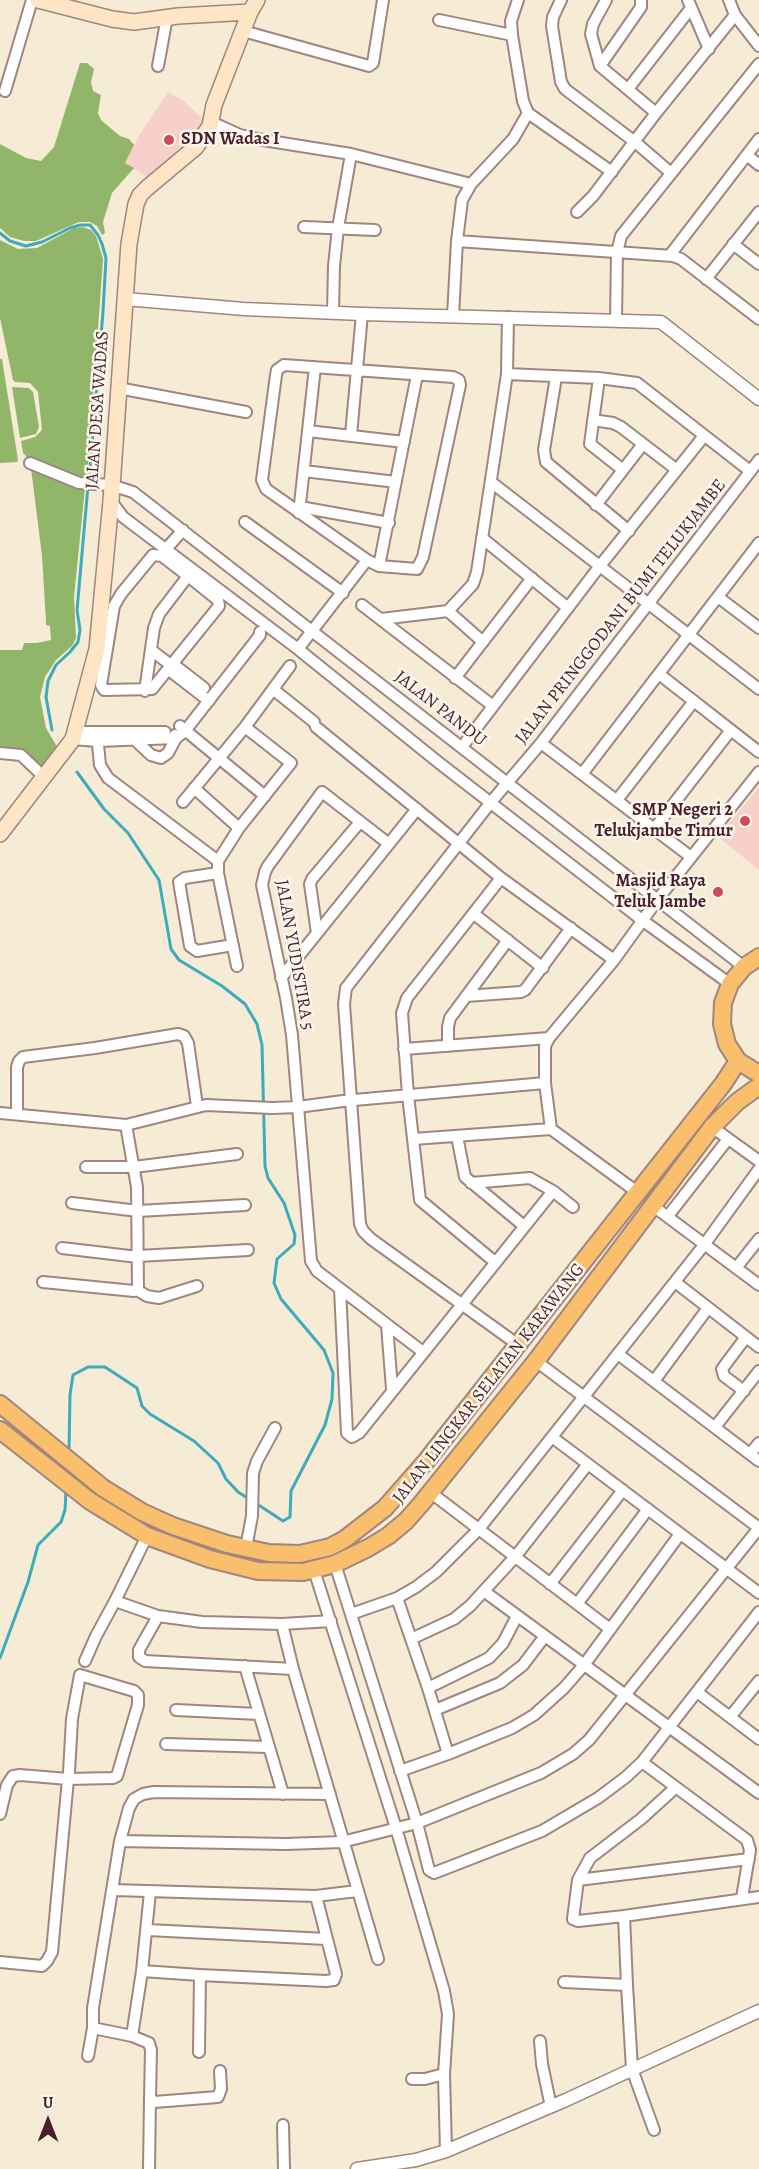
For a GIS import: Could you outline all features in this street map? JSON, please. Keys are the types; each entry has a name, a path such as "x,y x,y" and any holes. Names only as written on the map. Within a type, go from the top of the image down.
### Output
{"main road":[{"path":"38,0 134,22 254,6"},
{"name":"JALAN DESA WADAS","path":"0,834 75,736 97,649 111,501 131,229 136,204 140,195 190,152 210,126 214,105 254,6"},
{"path":"759,957 744,967 730,984 723,1003 722,1024 727,1044 738,1061 759,1074"},
{"name":"JALAN LINGKAR SELATAN KARAWANG","path":"0,1404 111,1493 142,1512 173,1526 246,1548 268,1552 300,1554 330,1547 345,1539 385,1508 427,1460 723,1084 738,1061"},
{"name":"JALAN LINGKAR SELATAN KARAWANG","path":"0,1430 90,1502 147,1536 210,1559 248,1569 287,1572 314,1570 335,1564 388,1536 406,1521 536,1360 712,1127 737,1102 759,1086"},
{"path":"462,1414 483,1428"}],"street":[{"path":"5,91 32,0"},
{"path":"243,30 369,66 373,63 383,0"},
{"path":"518,0 511,21 512,35 522,101 528,113 612,172"},
{"path":"561,0 553,16 552,26 561,82 565,89 635,142 671,173"},
{"path":"606,0 593,24 591,34 600,66 656,113"},
{"path":"600,66 641,7 641,0"},
{"path":"729,0 735,15 759,46"},
{"path":"628,89 689,4"},
{"path":"689,4 709,49"},
{"path":"577,212 612,172 735,15"},
{"path":"158,66 167,17"},
{"path":"439,20 512,35"},
{"path":"616,320 617,253 621,236 759,64"},
{"path":"453,316 457,241 462,200 471,184 513,139 528,113"},
{"path":"210,126 218,125 240,135 263,140 351,154 471,184"},
{"path":"670,255 759,139"},
{"path":"333,312 338,228 351,154"},
{"path":"747,155 759,165"},
{"path":"706,279 759,212"},
{"path":"304,227 375,230"},
{"path":"457,241 670,255 681,259 759,319"},
{"path":"733,244 759,264"},
{"path":"125,299 244,309 661,322 759,399"},
{"path":"351,435 362,314"},
{"path":"381,619 448,611 473,584 507,374 508,317"},
{"path":"284,365 315,368 457,378 460,385 420,566 412,570 380,566 367,561 299,510 266,489 262,480 278,370 284,365"},
{"path":"299,510 315,368"},
{"path":"507,374 599,378 636,383 704,436 756,465"},
{"path":"380,566 417,375"},
{"path":"556,377 544,457 553,469 629,531"},
{"path":"599,378 590,444 623,470"},
{"path":"118,388 246,412"},
{"path":"593,420 616,424 677,470"},
{"path":"308,431 404,442"},
{"path":"462,747 599,567 704,436"},
{"path":"596,505 643,444"},
{"name":"JALAN PANDU","path":"30,463 82,483 111,485 133,492 744,967"},
{"name":"JALAN PRINGGODANI BUMI TELUKJAMBE","path":"517,1344 363,1231 360,1224 344,1004 346,988 491,802 541,743 756,465"},
{"path":"304,471 396,482"},
{"path":"491,482 759,690"},
{"path":"111,501 123,517 298,650 642,920 730,984"},
{"path":"299,510 389,523"},
{"path":"245,522 343,593"},
{"path":"166,549 183,530"},
{"path":"482,538 568,608"},
{"path":"582,774 759,543"},
{"path":"153,555 162,556 188,576 218,600 219,606 171,666 156,687 145,691 102,688 114,606 153,555"},
{"path":"298,650 367,561"},
{"path":"145,691 150,650 159,614 188,576"},
{"path":"455,678 532,578"},
{"path":"718,597 757,624"},
{"path":"362,605 493,706"},
{"path":"448,611 483,642"},
{"path":"138,736 151,756 161,758 168,753 178,732 252,640"},
{"path":"150,650 208,696"},
{"path":"183,802 274,690 290,666"},
{"path":"659,674 759,752"},
{"path":"274,690 501,878 614,960"},
{"path":"617,800 694,701"},
{"path":"237,966 218,873 218,861 239,828 291,763 244,727"},
{"path":"654,829 731,730"},
{"path":"75,736 138,736 178,732 218,758 265,796"},
{"path":"97,737 100,765 108,778 218,861"},
{"path":"541,743 691,857"},
{"path":"0,753 21,755 44,777"},
{"path":"551,1129 544,1053 549,1038 614,960 658,899 759,772"},
{"path":"194,788 239,828"},
{"name":"JALAN YUDISTIRA 5","path":"360,822 322,792 268,866 262,885 290,1026 309,1254 317,1271 423,1352"},
{"path":"281,978 417,809"},
{"path":"317,933 309,890 312,879 360,822 388,844"},
{"path":"218,873 185,878 179,882 190,946 197,951 233,945"},
{"path":"495,1262 420,1200 408,1095 402,1014 407,998 501,878"},
{"path":"474,914 543,968"},
{"path":"466,996 521,992 529,987 571,928"},
{"path":"448,1046 450,1018 508,940"},
{"path":"17,1114 17,1067 23,1057 178,1034 184,1036 188,1043 197,1106"},
{"path":"404,1049 549,1038"},
{"path":"0,1113 126,1125 197,1106 298,1107 351,1100 545,1083"},
{"path":"126,1125 134,1167 138,1211 137,1290"},
{"path":"712,1127 759,1161"},
{"path":"413,1139 551,1129 637,1192"},
{"path":"457,1136 464,1175 524,1226"},
{"path":"668,1216 728,1139"},
{"path":"86,1167 134,1167 237,1154"},
{"path":"351,1614 397,1598 416,1587 436,1572 479,1529 704,1245 759,1169"},
{"path":"471,1183 523,1177 535,1179 573,1207"},
{"path":"340,1289 347,1433 353,1437 553,1191"},
{"path":"72,1203 138,1211 245,1205"},
{"path":"653,1206 758,1283"},
{"path":"736,1269 759,1239"},
{"path":"62,1248 138,1256 248,1250"},
{"path":"43,1282 137,1290 147,1296 159,1298 197,1286"},
{"path":"675,1282 759,1347"},
{"path":"654,1381 708,1308"},
{"path":"387,1325 392,1389"},
{"path":"744,1391 724,1376 722,1369 746,1337"},
{"path":"618,1354 754,1457 759,1443"},
{"path":"120,1841 286,1844 342,1842 417,1823 541,1773 560,1763 589,1740 759,1528 536,1360"},
{"path":"715,1427 759,1371"},
{"path":"246,1548 252,1500 251,1481 257,1461 275,1428"},
{"path":"552,1437 759,1593"},
{"path":"411,1639 463,1613 485,1592 588,1464"},
{"path":"550,1584 623,1490"},
{"path":"430,1492 610,1629"},
{"path":"577,1604 648,1509"},
{"path":"400,1771 448,1754 524,1722 551,1701 584,1665 680,1534"},
{"path":"85,1661 147,1536"},
{"path":"335,1564 431,1873 437,1873 542,1831 607,1791 642,1762 759,1612"},
{"path":"314,1570 396,1828 447,2002 444,2074 446,2151"},
{"path":"485,1592 759,1793"},
{"path":"397,1598 448,1754"},
{"path":"115,1601 158,1616 202,1622 282,1624 331,1621"},
{"path":"158,1616 139,1650 141,1659 150,1662 292,1669"},
{"path":"428,1688 489,1658 502,1643 517,1616"},
{"path":"282,1624 292,1669 378,1959"},
{"path":"435,1710 500,1683 522,1665 545,1636"},
{"path":"245,1666 283,1794"},
{"path":"0,1814 7,1785 13,1776 68,1779 117,1776 138,1704 139,1699 134,1691 80,1675 72,1719 68,1779 52,1952 42,1966 0,1962"},
{"path":"730,1718 759,1681"},
{"path":"697,1692 759,1739"},
{"path":"176,1710 258,1714"},
{"path":"166,1744 268,1747"},
{"path":"642,1762 743,1836 750,1846 742,1898"},
{"path":"675,1788 641,1819 590,1858 578,1880 572,1916 574,1921 759,1897"},
{"path":"88,2056 93,2028 93,2008 120,1841 129,1808 134,1799 154,1792 330,1794"},
{"path":"578,1880 749,1859"},
{"path":"113,1890 316,1896 357,1892"},
{"path":"132,2036 148,1930 150,1892"},
{"path":"142,1971 200,1976 334,1980 336,1974 316,1896"},
{"path":"624,1916 632,2069 654,2130"},
{"path":"148,1930 326,1938"},
{"path":"198,2052 200,1976"},
{"path":"564,1982 627,1985"},
{"path":"357,2169 416,2164 551,2107 759,2011"},
{"path":"93,2028 132,2036 148,2041 150,2045 149,2169"},
{"path":"540,2041 542,2064 551,2107"},
{"path":"150,2098 154,2102 164,2102 218,2097 221,2089 220,2071"},
{"path":"412,2079 425,2079 444,2074"},
{"path":"283,2125 284,2169"}],"shaded area":[{"name":"SDN Wadas I","path":"168,92 184,101 210,126 155,182 125,163 140,134"},
{"name":"SMP Negeri 2 Telukjambe Timur","path":"759,787 759,870 718,837"}],"green space":[{"path":"80,63 87,63 94,69 91,82 93,91 101,95 98,113 101,120 134,145 125,163 134,168 112,193 103,222 105,233 102,235 97,226 90,222 79,222 36,241 24,241 10,237 0,228 0,144 26,158 41,161 54,147"},
{"path":"83,227 91,230 96,236 103,259 87,481 29,459 23,453 21,441 35,437 42,430 38,392 30,383 13,380 0,318 0,240 18,249 37,248 74,228"},
{"path":"0,359 2,359 17,462 0,463"},
{"path":"12,387 29,388 33,392 39,427 36,434 20,438"},
{"path":"31,468 85,488 74,597 76,638 72,646 56,660 45,677 40,697 46,728 59,750 43,769 27,752 0,746 0,650 22,650 24,643 51,640 50,626 46,625 42,556"}],"waterway":[{"path":"0,233 10,241 26,246 42,242 70,228 90,225 102,244 106,258 89,480"},
{"path":"52,730 46,697 48,681 56,665 78,642 80,630 77,610 88,486"},
{"path":"77,772 104,809 128,833 159,880 171,949 179,960 222,986 245,1004 257,1024 262,1045 265,1166 268,1178 284,1203 295,1235 294,1244 277,1259 274,1283 281,1299 324,1350 333,1373 332,1399 325,1425 291,1491 290,1517 283,1521 254,1502"},
{"path":"69,1451 70,1395 73,1375 88,1367 105,1367 137,1388 142,1406 150,1414 194,1441 218,1463 226,1479 238,1492 249,1499"},
{"path":"0,1658 28,1582 38,1545 61,1522 65,1510 66,1491"}],"place":[{"name":"SDN Wadas I","path":"169,140"},
{"name":"SMP Negeri 2 Telukjambe Timur","path":"745,821"},
{"name":"Masjid Raya Teluk Jambe","path":"718,892"}]}
